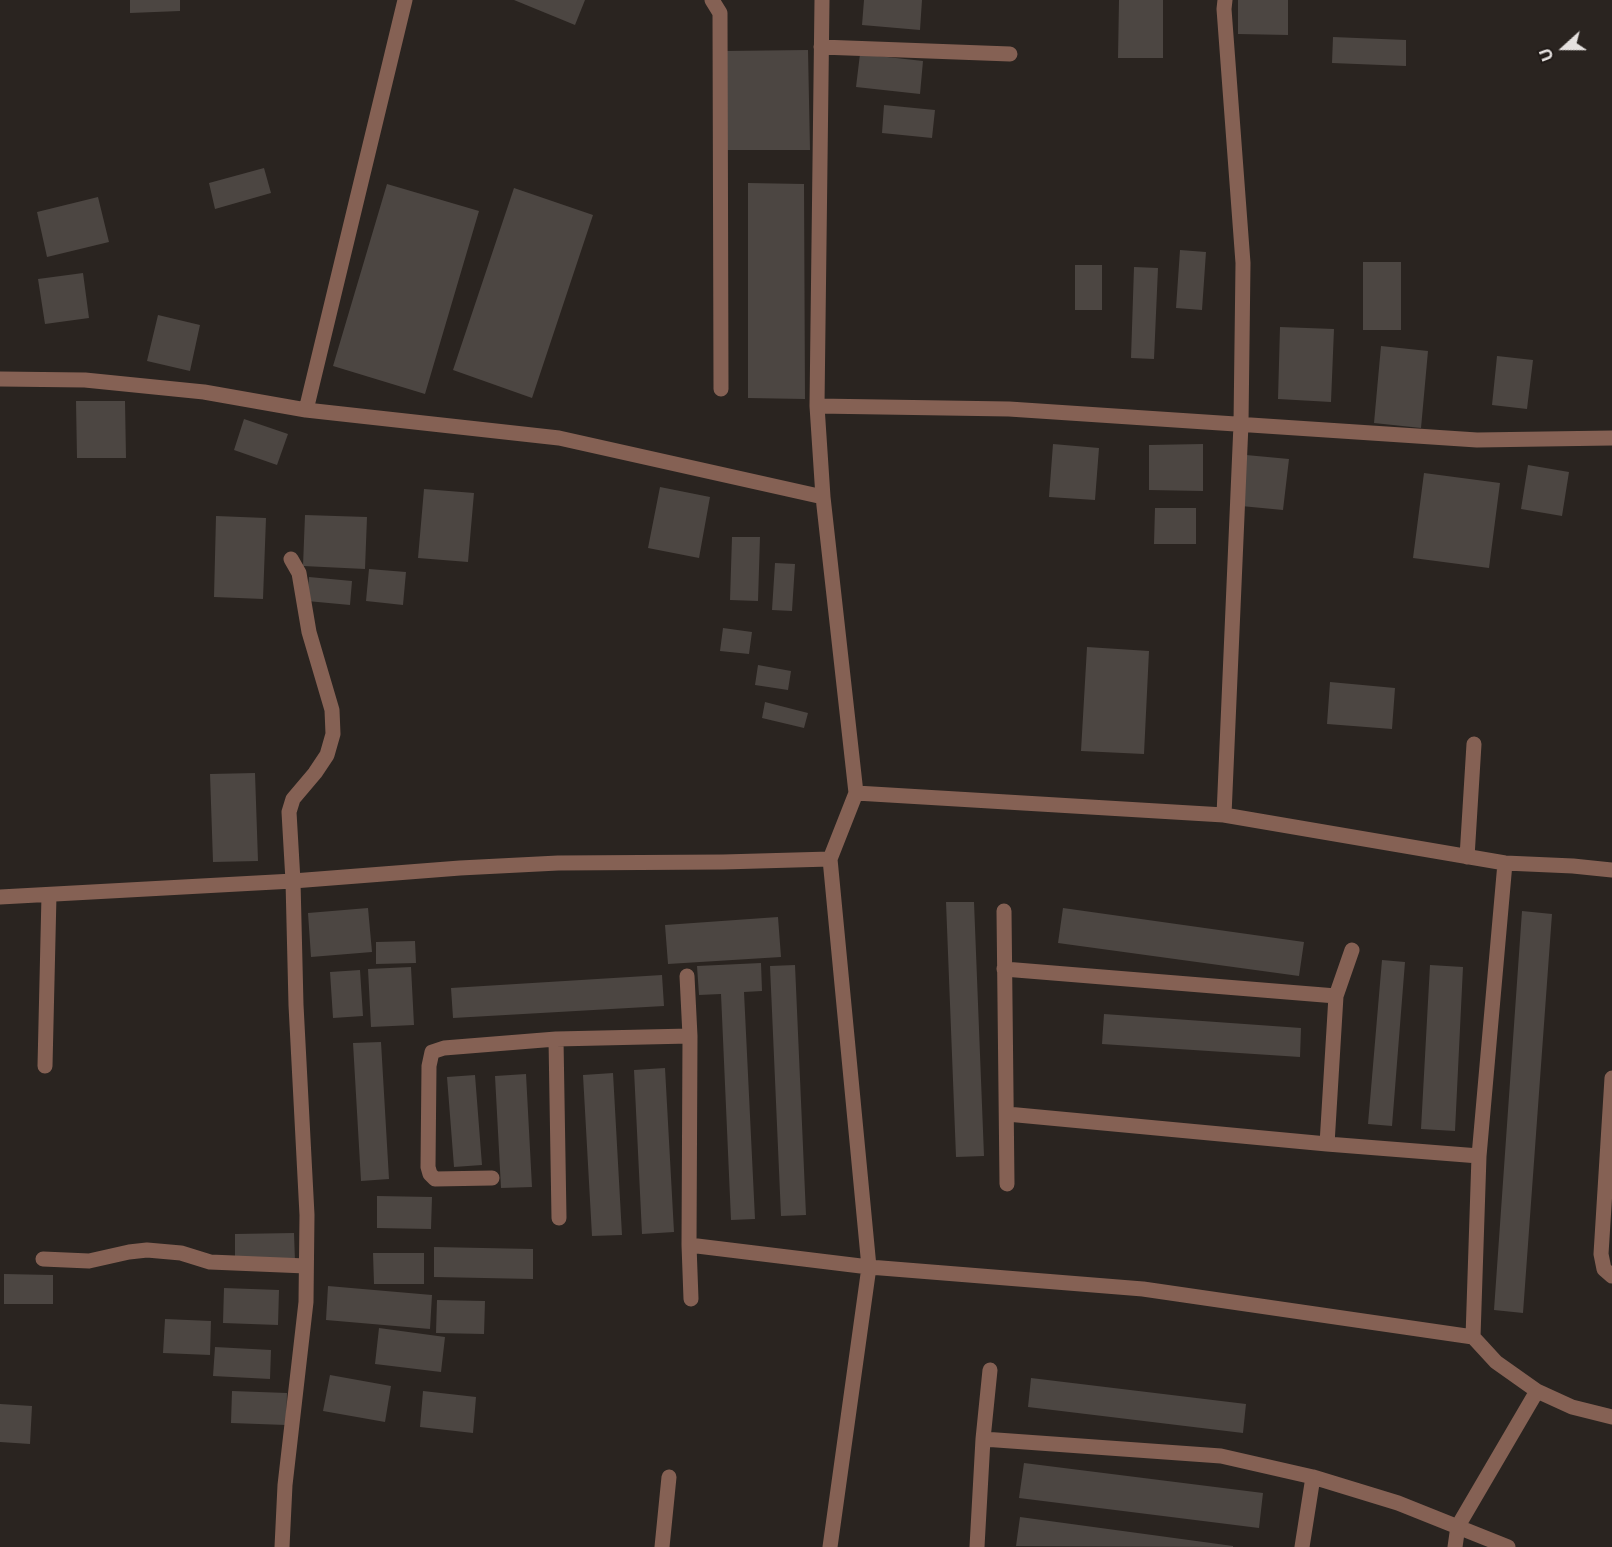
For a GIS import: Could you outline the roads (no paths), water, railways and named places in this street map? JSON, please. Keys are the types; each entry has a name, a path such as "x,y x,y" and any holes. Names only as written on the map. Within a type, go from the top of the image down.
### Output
{"street":[{"path":"306,410 405,0"},
{"path":"712,0 720,13 721,389"},
{"path":"822,0 817,406 823,497 855,793 830,859 869,1267 830,1547"},
{"path":"1224,815 1241,424 1243,263 1225,0"},
{"path":"820,47 1010,54"},
{"path":"0,379 85,380 204,393 306,410 559,438 823,497"},
{"path":"817,406 1009,409 1477,440 1612,438"},
{"path":"282,1547 285,1485 306,1302 307,1215 289,812 293,799 327,755 333,734 332,710 309,632 299,573 291,559"},
{"path":"1467,857 1474,744"},
{"path":"855,793 1224,815 1504,863 1612,870"},
{"path":"0,893 49,895 293,881 558,862 723,862 830,859"},
{"path":"1473,1337 1479,1156 1504,863"},
{"path":"45,1066 49,895"},
{"path":"1004,911 1007,1184"},
{"path":"1327,1144 1336,996 1352,950"},
{"path":"1004,969 1336,996"},
{"path":"687,976 690,1036 691,1299"},
{"path":"492,1178 435,1179 430,1174 428,1167 429,1066 432,1053 444,1048 556,1039 690,1036"},
{"path":"556,1039 559,1218"},
{"path":"1612,1078 1610,1149 1600,1254 1604,1269 1612,1276"},
{"path":"1007,1114 1479,1156"},
{"path":"689,1245 869,1267 1143,1289 1473,1337 1496,1362 1538,1391 1572,1407 1612,1417"},
{"path":"43,1259 89,1261 147,1250 181,1253 210,1262 306,1266"},
{"path":"977,1547 983,1439 990,1370"},
{"path":"1455,1547 1458,1526 1538,1391"},
{"path":"983,1439 1221,1456 1313,1477 1398,1503 1508,1547"},
{"path":"662,1547 669,1477"},
{"path":"1302,1547 1313,1477"}]}
